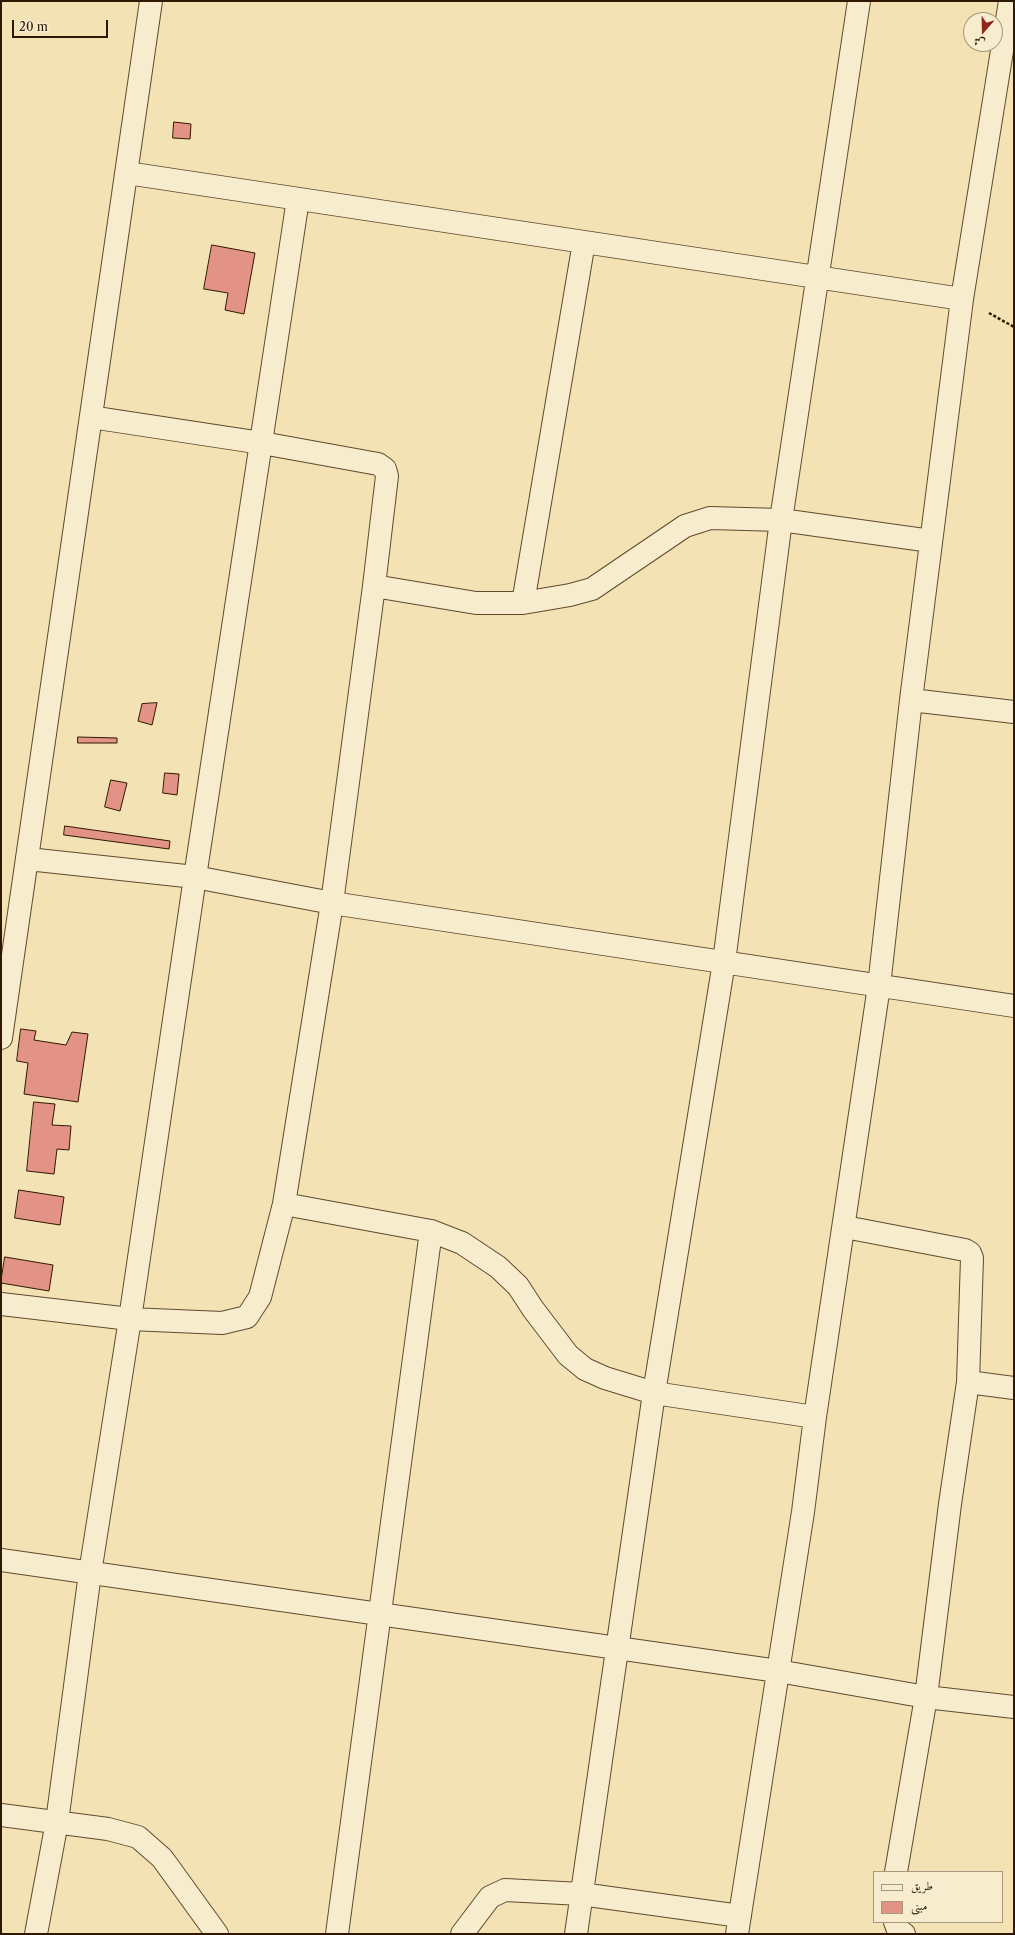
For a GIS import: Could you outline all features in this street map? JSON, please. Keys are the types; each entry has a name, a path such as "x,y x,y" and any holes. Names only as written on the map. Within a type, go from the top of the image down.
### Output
{"street":[{"path":"1,1038 151,1"},
{"path":"576,1934 654,1393 724,962 781,520 859,1"},
{"path":"462,1934 490,1897 505,1890 581,1894 738,1925 803,1512 815,1417 845,1227 879,986 911,700 962,299 1010,1"},
{"path":"127,173 962,299"},
{"path":"36,1934 57,1822 90,1573 130,1319 195,877 298,199"},
{"path":"524,603 584,242"},
{"path":"1,1304 130,1319 222,1323 247,1317 260,1297 284,1204 332,903 387,476 384,469 378,464 262,443 91,417"},
{"path":"374,586 476,603 524,603 592,589 685,526 710,518 781,520 931,541"},
{"path":"911,700 1014,712"},
{"path":"28,859 195,877 332,903 1014,1006"},
{"path":"284,1204 431,1231 462,1243 498,1267 518,1286 533,1309 568,1354 585,1369 605,1378 654,1393 815,1417"},
{"path":"845,1227 970,1253 972,1258 968,1382 950,1504 926,1697 896,1871"},
{"path":"337,1934 431,1231"},
{"path":"968,1382 1014,1388"},
{"path":"1,1560 778,1671 926,1697 1014,1707"},
{"path":"1,1815 108,1829 138,1837 162,1858 217,1934"},
{"path":"895,1923 898,1930 904,1934"}],"building":[{"path":"174,122 191,124 190,139 173,138"},
{"path":"212,245 255,253 244,314 225,310 228,293 204,289"},
{"path":"157,703 152,725 138,721 142,704"},
{"path":"78,737 117,738 117,743 78,743"},
{"path":"165,773 179,774 177,795 163,793"},
{"path":"111,780 127,783 120,811 105,807"},
{"path":"65,826 170,841 169,849 64,835"},
{"path":"21,1029 36,1031 34,1040 66,1045 72,1032 88,1034 78,1102 24,1094 28,1063 17,1061"},
{"path":"34,1102 55,1104 52,1125 71,1126 69,1150 57,1149 54,1174 27,1171"},
{"path":"19,1190 64,1197 60,1225 15,1218"},
{"path":"5,1257 53,1265 49,1291 1,1283"}]}
